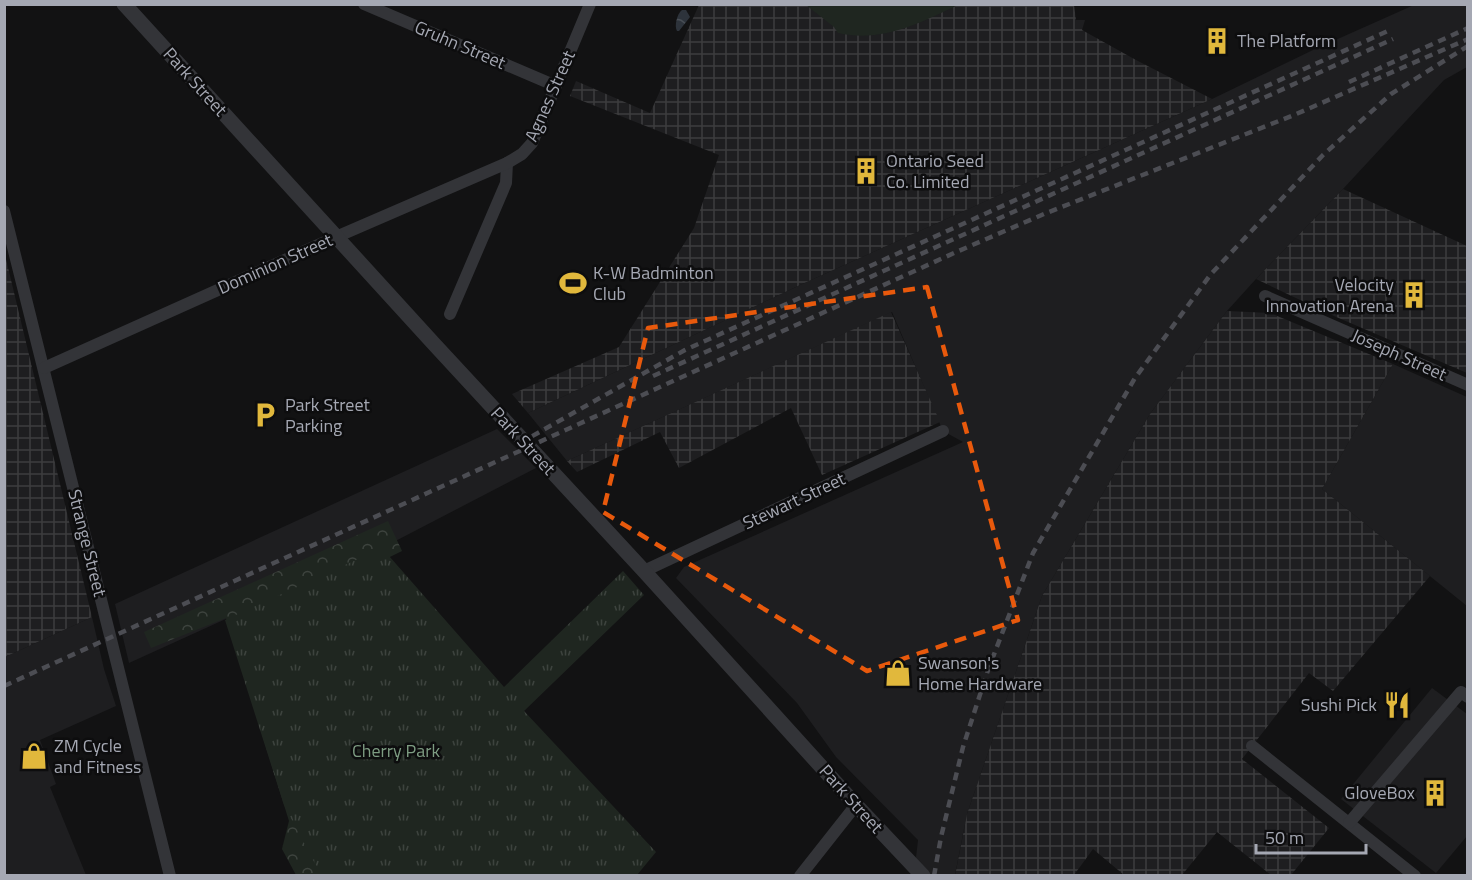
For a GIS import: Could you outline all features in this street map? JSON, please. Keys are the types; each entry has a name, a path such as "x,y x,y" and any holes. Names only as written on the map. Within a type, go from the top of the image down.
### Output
{"street":[{"name":"Park Street","path":"124,4 856,805 924,876"},
{"name":"Gruhn Street","path":"364,4 556,86"},
{"name":"Agnes Street","path":"507,163 532,143 590,4"},
{"name":"Dominion Street","path":"44,368 507,163"},
{"path":"450,314 506,183 507,163"},
{"name":"Strange Street","path":"4,211 170,876"},
{"name":"Joseph Street","path":"1265,296 1467,385"},
{"name":"Stewart Street","path":"644,571 943,431"},
{"path":"1349,823 1461,692 1467,697"},
{"path":"1252,746 1415,876"},
{"path":"800,876 856,805"}],"highlighted area":[{"path":"927,287 1018,620 867,671 603,512 648,328"}],"shaded area":[{"path":"699,5 1074,5 1076,20 1085,20 1082,30 1212,99 800,285 528,413 512,394 619,347 694,228 719,155 570,96 576,81 650,113"},
{"path":"1414,5 1467,5 1467,67 1444,80 1256,279 1227,311 1150,414 1042,596 967,814 955,875 914,875 918,840 836,757 797,703 676,578 684,567 963,442 943,431 892,312 567,461 528,413 800,285"},
{"path":"1343,189 1467,246 1467,373 1334,316 1256,279"},
{"path":"5,255 92,617 4,657"},
{"path":"1227,311 1270,313 1393,364 1322,489 1430,576 1333,691 1309,673 1242,759 1329,828 1291,875 1271,875 1217,832 1182,875 1124,875 1093,849 1074,875 955,876 967,814 1042,596 1150,414"},
{"path":"891,312 940,422 822,475 791,408 679,468 660,432 577,472 567,461"},
{"path":"1393,364 1467,397 1467,606 1322,489"},
{"path":"497,429 536,468 382,548 129,663 115,604"},
{"path":"92,617 104,669 116,706 40,740 56,784 50,787 86,875 5,875 5,657"},
{"path":"1432,688 1467,714 1467,836 1436,873 1341,799"}],"green space":[{"path":"806,5 958,5 900,30 854,35 838,33 834,27"},
{"path":"388,521 402,551 251,625 343,875 296,875 282,849 289,821 226,618 151,648 144,632"},
{"name":"Cherry Park","path":"382,548 504,687 623,571 644,595 524,711 656,852 637,875 321,875 284,805 225,620"}],"water":[{"path":"682,10 686,10 690,17 677,31 676,20"}],"railway":[{"path":"1349,82 1468,28"},
{"path":"520,443 685,350 1390,30"},
{"path":"653,376 1393,39"},
{"path":"4,686 954,253 1044,214 1294,115 1468,39"},
{"path":"934,876 963,747 988,670 1033,553 1135,378 1211,274 1323,155 1391,94 1468,46"}],"place":[{"name":"The Platform","path":"1217,41"},
{"name":"Ontario Seed Co. Limited","path":"866,171"},
{"name":"K-W Badminton Club","path":"573,283"},
{"name":"Velocity Innovation Arena","path":"1414,295"},
{"name":"Park Street Parking","path":"265,415"},
{"name":"Swanson's Home Hardware","path":"898,673"},
{"name":"Sushi Pick","path":"1397,705"},
{"name":"ZM Cycle and Fitness","path":"34,756"},
{"name":"GloveBox","path":"1435,793"}]}
